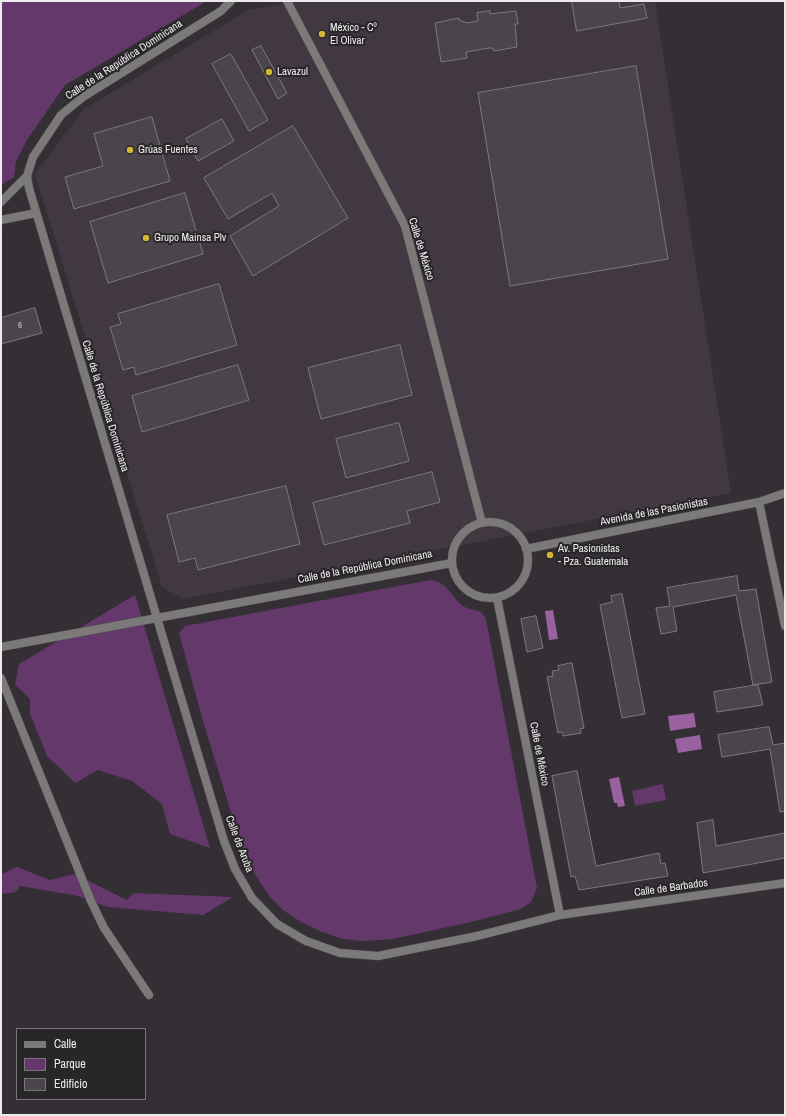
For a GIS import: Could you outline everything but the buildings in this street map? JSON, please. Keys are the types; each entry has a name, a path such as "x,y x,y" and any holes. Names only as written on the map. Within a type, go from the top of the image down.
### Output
{"street":[{"name":"Calle de la República Dominicana","path":"231,1 221,11 83,97 61,115 33,157 27,176 36,213 157,618 434,565 452,564"},
{"name":"Calle de México","path":"287,1 405,226 482,523"},
{"path":"1,202 27,176"},
{"path":"1,220 36,213"},
{"name":"Avenida de las Pasionistas","path":"526,549 759,502 785,493"},
{"path":"759,502 785,626"},
{"path":"493,522 504,525 518,535 526,549 528,562 525,574 519,585 509,594 497,598 484,598 472,594 462,586 455,576 452,564 453,553 460,538 472,527 482,523 493,522"},
{"name":"Calle de México","path":"497,598 560,915"},
{"path":"1,647 157,618"},
{"name":"Calle de Aruba","path":"157,618 224,841 235,870 252,898 277,924 306,941 340,952 378,956 477,936 560,915"},
{"path":"1,678 91,901 104,928 149,995"},
{"name":"Calle de Barbados","path":"560,915 785,883"}],"shaded area":[{"path":"302,1 655,1 731,493 183,599 162,587 35,174 84,109 248,10"},
{"path":"553,610 558,639 549,640 545,611"},
{"path":"694,713 696,727 670,731 668,716"},
{"path":"700,735 702,749 678,753 675,739"},
{"path":"619,777 625,806 618,807 617,803 614,803 609,779"}],"green space":[{"path":"1,1 207,1 65,85 27,140 16,161 14,177 1,185"},
{"path":"430,580 437,581 442,584 462,605 469,609 480,611 486,619 537,888 531,902 521,909 471,922 393,939 362,941 343,939 322,932 301,922 283,910 269,896 245,858 203,721 179,633 185,626"},
{"path":"135,595 210,848 170,834 162,804 132,781 98,770 75,783 47,756 30,714 30,699 15,684 19,664"},
{"path":"663,784 666,800 635,806 632,791"},
{"path":"17,867 50,880 75,874 127,900 133,893 233,897 203,915 108,907 78,896 20,886 16,892 1,894 1,874"}],"place":[{"name":"México - Cº El Olivar","path":"322,34"},
{"name":"Lavazul","path":"269,72"},
{"name":"Grúas Fuentes","path":"130,150"},
{"name":"Grupo Mainsa Plv","path":"146,238"},
{"name":"Av. Pasionistas - Pza. Guatemala","path":"550,555"}]}
